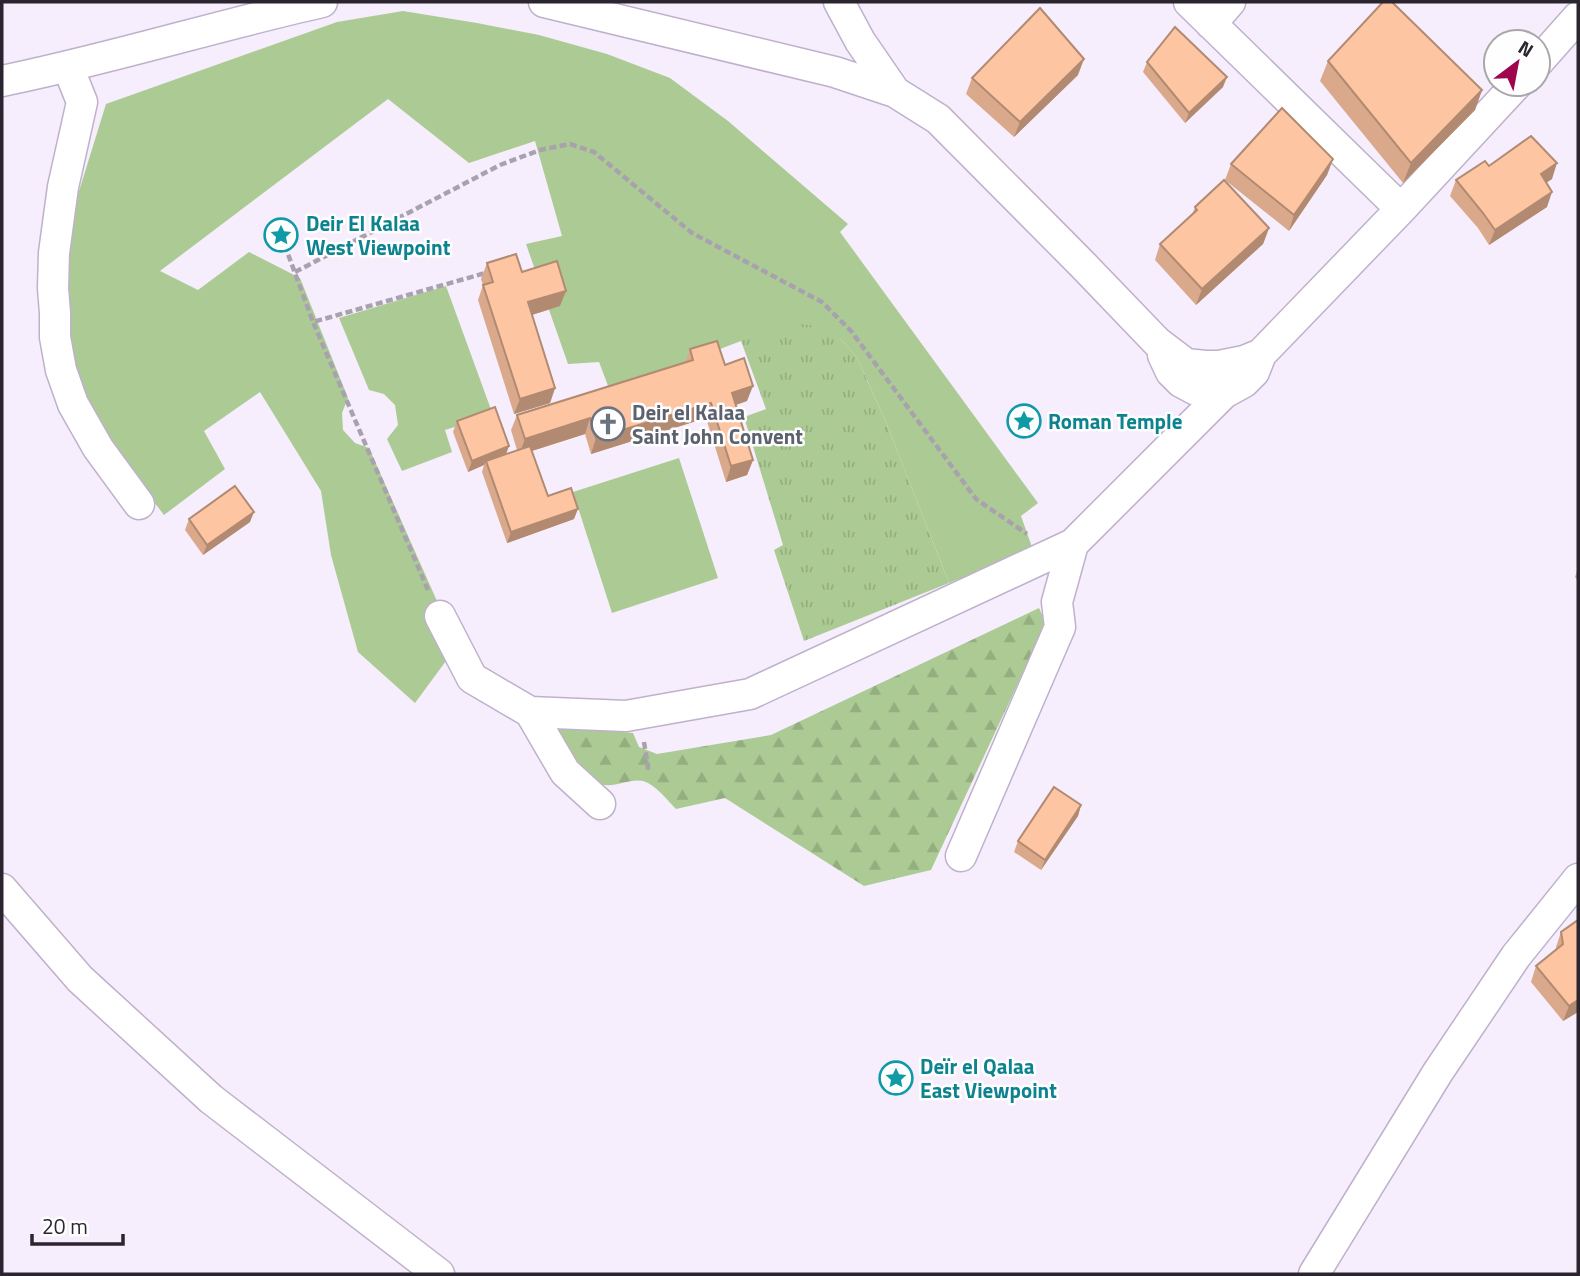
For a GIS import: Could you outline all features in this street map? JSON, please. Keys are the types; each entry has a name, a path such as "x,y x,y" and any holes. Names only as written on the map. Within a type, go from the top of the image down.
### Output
{"street":[{"path":"2,81 68,68 322,2"},
{"path":"544,2 835,72 895,92 938,119 1083,265 1157,342 1171,372 1181,382 1211,386 1244,382 1254,372 1261,354 1504,98"},
{"path":"839,2 860,41 895,92"},
{"path":"1189,2 1221,13 1401,209"},
{"path":"1552,46 1578,17"},
{"path":"68,68 82,102 62,187 54,253 55,337 61,370 73,404 98,448 139,504"},
{"path":"434,604 472,678 530,712 626,716 750,694 1063,549 1211,386"},
{"path":"961,856 1060,627 1057,602 1063,549"},
{"path":"530,712 565,772 600,804"},
{"path":"1314,1274 1485,1002 1516,956 1578,878"},
{"path":"2,888 80,979 211,1099 439,1274"}],"path":[{"path":"295,272 500,165 540,150 570,144 594,152 692,233 822,302 851,331 976,499 1063,549"},
{"path":"281,234 313,322 434,604"},
{"path":"313,322 497,269"},
{"path":"646,747 647,773"}],"green space":[{"path":"403,11 539,35 607,54 670,78 728,121 848,224 840,232 1038,503 1021,516 1033,550 949,583 886,422 857,358 840,338 741,341 610,391 599,362 568,364 526,244 562,236 535,141 469,163 388,99 160,271 198,290 249,252 300,278 348,398 342,413 343,430 355,443 369,448 457,646 415,703 358,652 331,555 321,491 260,392 204,431 225,469 164,515 87,414 66,355 67,230 106,104 337,22"},
{"path":"446,286 493,415 445,430 452,452 402,471 387,439 398,425 395,405 384,394 369,390 339,318"},
{"path":"803,324 821,327 840,338 857,358 886,422 949,583 804,641 774,550 783,545 744,417 766,409 741,341"},
{"path":"679,458 718,578 612,613 573,492"},
{"path":"1039,608 1046,623 931,870 864,886 725,798 676,809 648,783 636,780 602,785 596,782 575,763 548,724 633,733 639,747 657,754 771,735"}],"building":[{"path":"1383,2 1392,2 1482,90 1411,163 1328,61"},
{"path":"1040,8 1084,59 1020,122 972,78"},
{"path":"1175,27 1227,77 1189,113 1147,62"},
{"path":"1282,108 1333,159 1294,215 1231,164"},
{"path":"1531,136 1557,163 1541,174 1552,192 1495,230 1456,180 1485,161 1489,166"},
{"path":"1224,180 1269,228 1202,289 1160,244 1197,210 1195,207"},
{"path":"516,254 522,272 557,261 566,291 528,302 555,388 520,399 483,285 493,282 487,263"},
{"name":"Deir el Kalaa Saint John Convent","path":"717,341 725,365 744,358 753,386 732,393 753,460 731,466 711,403 596,438 590,418 525,439 517,415 693,360 690,349"},
{"path":"495,407 509,446 472,461 457,421"},
{"path":"530,446 548,496 571,488 578,509 511,532 486,461"},
{"path":"235,486 254,512 207,545 189,519"},
{"path":"1054,787 1081,805 1045,860 1018,841"},
{"path":"1578,920 1578,1000 1569,1006 1536,966 1563,944 1561,932"}],"place":[{"name":"Deir El Kalaa West Viewpoint","path":"281,235"},
{"name":"Roman Temple","path":"1024,421"},
{"name":"Deir el Kalaa Saint John Convent","path":"608,424"},
{"name":"Deïr el Qalaa East Viewpoint","path":"896,1078"}]}
